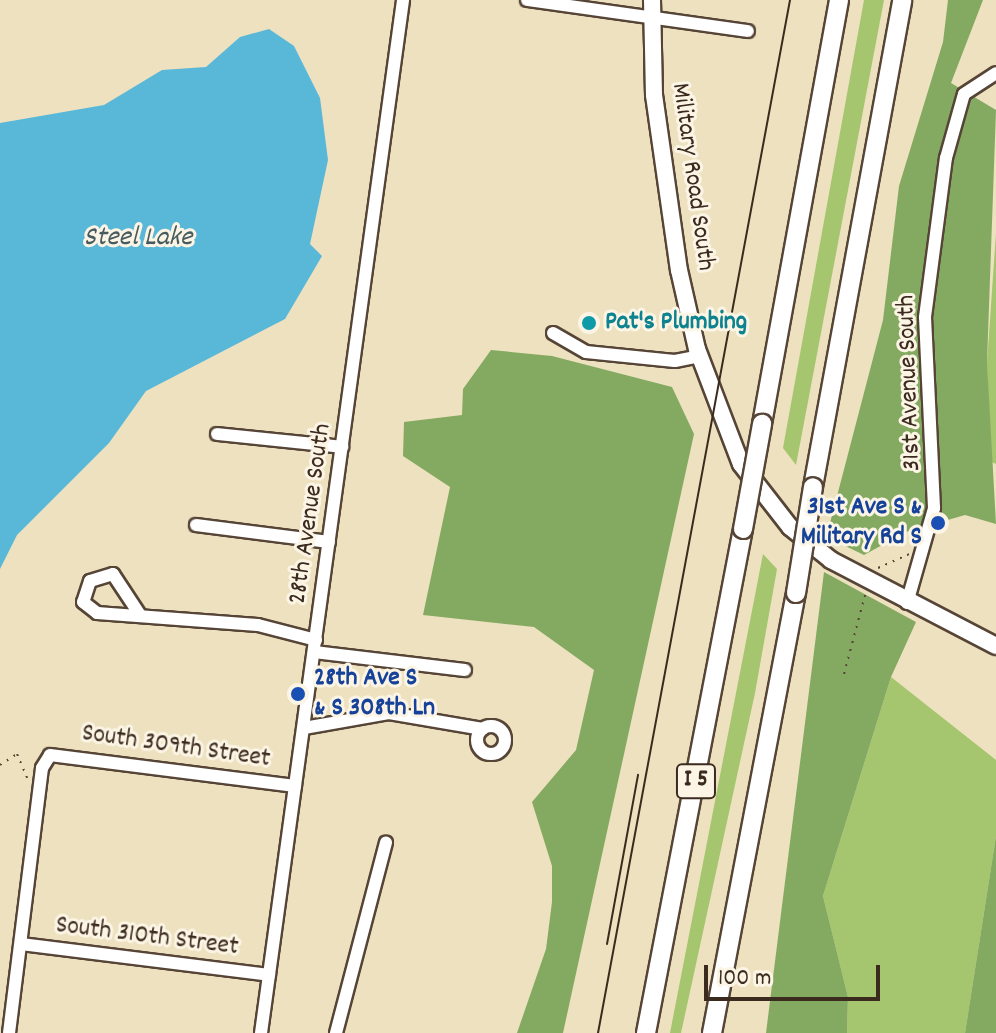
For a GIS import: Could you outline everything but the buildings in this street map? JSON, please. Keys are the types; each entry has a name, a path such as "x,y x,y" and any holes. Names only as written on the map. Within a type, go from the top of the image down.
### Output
{"highway":[{"name":"I 5","path":"646,1033 743,529 839,0"},
{"name":"I 5","path":"712,1033 796,593 902,0"}],"main road":[{"name":"Military Road South","path":"651,8 664,179 700,356 722,423 761,494 790,527 870,582 996,646"}],"street":[{"name":"28th Avenue South","path":"261,1033 403,0"},
{"path":"527,0 651,8 748,31"},
{"name":"31st Avenue South","path":"907,603 925,558 937,465 925,317 946,158 964,94 996,73"},
{"path":"553,333 586,352 700,356"},
{"path":"217,434 342,447"},
{"path":"196,525 329,542"},
{"path":"140,615 113,574 90,581 86,609 140,615 258,625 315,646 465,670"},
{"path":"304,728 389,713 483,729"},
{"name":"South 309th Street","path":"40,780 50,755 295,786"},
{"path":"9,1033 40,780"},
{"path":"336,1033 386,842"},
{"name":"South 310th Street","path":"21,944 269,975"},
{"path":"0,993 15,990"}],"path":[{"path":"844,674 870,582 877,568 908,554 925,558"},
{"path":"0,765 17,754 27,778 40,780"}],"green space":[{"path":"864,0 884,0 796,465 783,448"},
{"path":"948,0 983,0 951,83 996,110 987,363 996,524 965,515 906,532 864,555 837,542 830,523 883,320 899,186 943,42"},
{"path":"996,233 996,464 989,461 987,363"},
{"path":"491,350 552,356 672,387 694,434 563,1033 517,1033 546,949 552,902 552,866 532,802 576,750 594,670 534,627 423,615 450,487 403,456 404,422 462,415 463,389"},
{"path":"763,554 777,569 755,693 681,1033 670,1033"},
{"path":"824,572 916,622 891,677 823,896 848,997 847,1033 766,1033"},
{"path":"891,677 996,760 996,836 965,1033 847,1033 848,997 823,896"},
{"path":"996,836 996,1033 965,1033"}],"water":[{"name":"Steel Lake","path":"269,29 294,46 320,98 328,160 310,244 322,256 285,319 146,391 109,443 17,535 0,569 0,123 104,105 162,70 206,67 240,37"}],"tram line":[{"path":"598,1033 790,0"},
{"path":"607,944 638,775"}],"place":[{"name":"Pat's Plumbing","path":"589,323"},
{"name":"31st Ave S & Military Rd S","path":"938,523"},
{"name":"28th Ave S & S 308th Ln","path":"298,694"}]}
